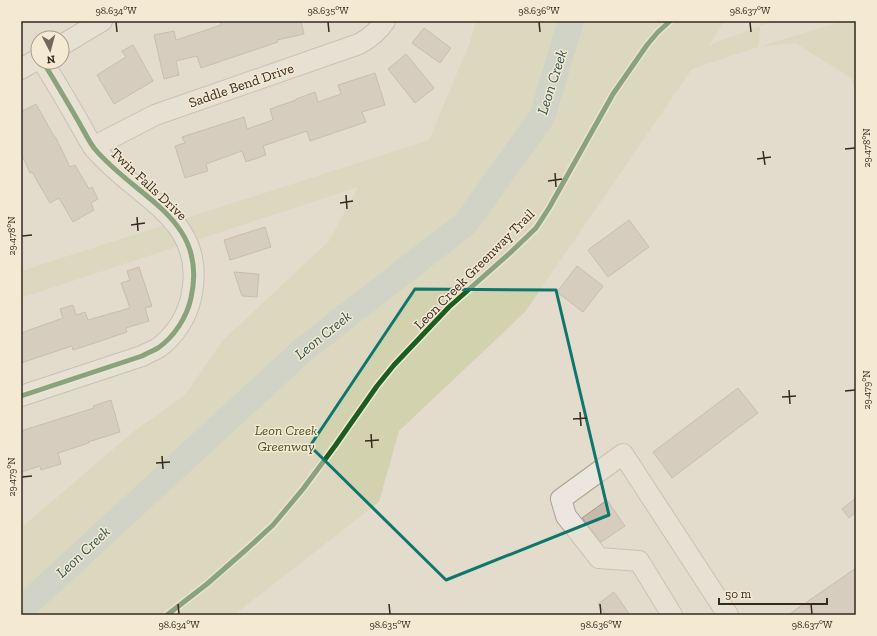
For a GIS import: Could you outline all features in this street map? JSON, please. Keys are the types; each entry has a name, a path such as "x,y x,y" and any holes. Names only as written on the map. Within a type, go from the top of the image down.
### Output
{"street":[{"path":"70,40 102,21"},
{"name":"Saddle Bend Drive","path":"93,147 155,115 359,44 370,38 380,29 385,21"},
{"path":"21,69 30,64"},
{"name":"Twin Falls Drive","path":"21,396 142,356 159,347 181,323 188,309 194,286 194,264 182,231 164,211 112,168 93,147 48,70"},
{"path":"672,615 639,561 599,558 566,516 560,499 623,454 728,615"}],"highlighted area":[{"path":"415,289 556,290 609,515 446,580 310,446"}],"green space":[{"name":"Leon Creek Greenway","path":"476,21 725,21 709,45 760,26 759,47 692,69 525,312 399,431 379,502 234,615 21,615 21,528 133,432 185,395 223,340 329,241 358,187 21,298 21,271 429,140 470,42"},
{"path":"760,21 775,21 760,26"},
{"path":"842,21 856,21 856,94 851,78 795,43 760,47"}],"building":[{"path":"220,21 301,21 304,34 277,40 278,42 201,68 197,56 176,61 179,75 164,79 154,35 174,31 176,40 221,25"},
{"path":"424,28 451,48 440,63 412,43"},
{"path":"133,45 153,81 114,104 97,75 126,57 122,51"},
{"path":"406,54 434,88 415,103 388,69"},
{"path":"375,73 385,105 362,112 366,122 310,141 307,131 263,146 266,155 246,162 242,151 206,164 208,171 185,178 175,146 185,143 182,137 244,117 247,129 273,120 270,109 315,92 318,102 341,94 338,85"},
{"path":"36,104 56,138 70,167 75,165 89,189 92,187 98,199 91,203 94,210 73,222 59,198 50,203 32,172 30,173 21,153 21,112"},
{"path":"629,220 649,247 608,277 588,250"},
{"path":"265,227 271,247 230,260 224,240"},
{"path":"577,266 603,286 583,312 557,292"},
{"path":"139,267 152,306 145,308 149,321 126,328 127,332 86,346 73,350 72,346 21,363 21,333 63,318 60,309 73,305 76,315 85,312 88,320 130,308 121,283 130,280 127,271"},
{"path":"234,272 259,274 257,297 242,296"},
{"path":"738,388 758,413 672,478 653,452"},
{"path":"111,400 120,432 58,453 61,464 41,470 40,466 21,472 21,431 94,408 93,406"},
{"path":"856,498 856,512 849,518 842,509"},
{"path":"607,500 625,526 601,542 582,518"},
{"path":"856,568 856,615 788,615"},
{"path":"614,592 630,615 606,615 598,604"}],"waterway":[{"name":"Leon Creek","path":"22,615 27,604 304,349 465,224 542,117 571,21"}],"cycle path":[{"name":"Leon Creek Greenway Trail","path":"167,615 207,584 273,525 303,489 377,386 394,365 449,307 536,228 549,208 613,94 647,45 670,21"},
{"path":"21,396 142,356 158,348 169,338 183,319 191,298 194,271 189,248 179,229 165,212 111,166 94,148 48,70"}]}
